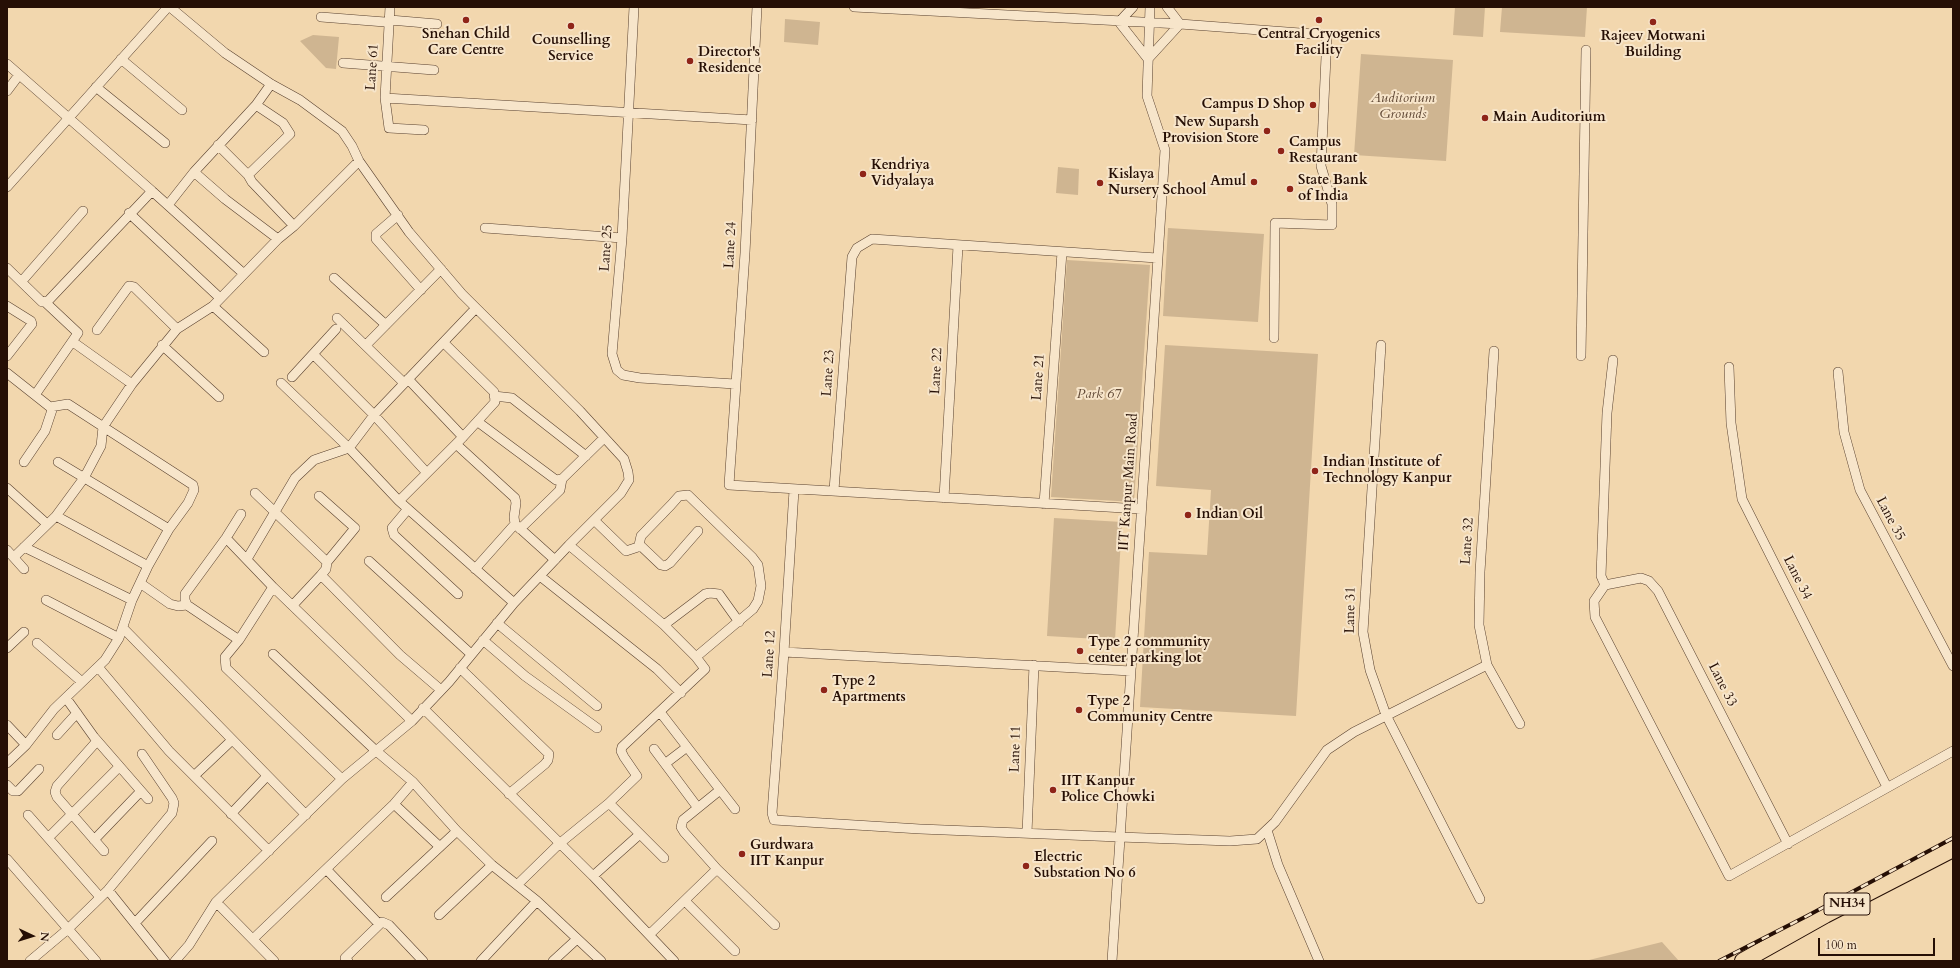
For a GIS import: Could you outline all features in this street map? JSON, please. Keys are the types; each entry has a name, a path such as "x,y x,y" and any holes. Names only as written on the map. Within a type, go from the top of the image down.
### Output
{"highway":[{"name":"NH34","path":"1743,961 1825,915 1953,849"},
{"name":"NH34","path":"1764,961 1953,861"}],"street":[{"path":"9,182 169,7 225,54 271,84 300,100 342,131 352,146 359,161 409,232 476,308 580,410 624,459 628,472 629,480 621,493 514,603 441,690 412,721 375,750 342,779 216,902 189,946 175,961"},
{"name":"Lane 61","path":"390,7 385,98 752,120"},
{"name":"Lane 25","path":"634,7 622,238 612,354 618,370 623,375 640,378 735,384"},
{"name":"Lane 24","path":"757,7 752,120 729,485 794,490"},
{"path":"854,7 1180,24 1327,35 1321,166 1332,204 1332,225 1275,223 1274,338"},
{"path":"1119,22 1133,7"},
{"name":"IIT Kanpur Main Road","path":"1112,961 1165,150 1147,96 1148,23 1150,7"},
{"path":"1167,7 1180,24"},
{"path":"321,17 437,24"},
{"path":"1119,22 1148,59 1180,24"},
{"path":"1581,356 1586,50"},
{"path":"121,59 182,110"},
{"path":"343,63 434,70"},
{"path":"7,64 152,190 244,274"},
{"path":"7,91 19,75"},
{"path":"168,205 194,172 256,105 271,84"},
{"path":"96,87 165,143"},
{"path":"385,98 389,128 424,130"},
{"path":"248,175 290,134 283,123 256,105"},
{"path":"218,145 248,175 252,182 294,226"},
{"path":"14,557 56,516 84,478 101,446 103,427 132,384 162,345 176,329 213,306 278,239 294,226 359,161"},
{"path":"194,172 225,199 278,239"},
{"path":"45,302 48,301 152,190"},
{"path":"22,281 83,211"},
{"path":"129,213 220,298"},
{"path":"398,215 376,234 376,239 421,290"},
{"path":"485,228 622,238"},
{"name":"Lane 23","path":"834,490 852,257 857,248 872,240 958,246"},
{"path":"958,246 1157,258"},
{"name":"Lane 22","path":"944,498 958,246"},
{"name":"Lane 21","path":"1044,504 1062,252"},
{"path":"7,268 42,302 45,302 78,333 35,395"},
{"path":"366,345 441,268"},
{"path":"334,278 386,325"},
{"path":"97,330 129,286 134,287 176,329"},
{"path":"7,306 31,321 32,324 7,356"},
{"path":"213,306 264,352"},
{"path":"247,559 295,478 314,460 349,448 374,415 476,308"},
{"path":"337,318 406,381 463,437"},
{"path":"292,377 336,329"},
{"path":"73,342 132,384"},
{"path":"399,501 478,422 495,402 494,392 444,343"},
{"path":"162,345 219,397"},
{"name":"Lane 31","path":"1381,345 1363,632 1370,670 1386,715 1480,899"},
{"name":"Lane 32","path":"1494,351 1480,572 1479,625 1487,665 1520,724"},
{"path":"313,354 374,415 427,473"},
{"path":"1613,360 1607,413 1601,576 1605,585 1594,601 1595,617 1730,876 1887,787 1953,752"},
{"name":"Lane 34","path":"1728,367 1731,423 1742,499 1887,787"},
{"name":"Lane 35","path":"1838,372 1844,432 1860,490 1953,666"},
{"path":"7,373 53,408"},
{"path":"281,383 349,448 399,501 514,603"},
{"path":"494,396 512,398 586,456"},
{"path":"7,762 26,745 54,709 105,660 119,638 132,600 148,566 169,529 188,503 194,490 193,485 68,404 63,404 53,408 45,431 24,462"},
{"path":"478,422 556,480 562,480"},
{"path":"475,569 518,527 560,490 562,480 604,438"},
{"path":"456,444 515,498 516,503 514,517 518,527 555,560"},
{"path":"58,462 169,529"},
{"path":"7,488 47,524"},
{"path":"794,490 834,490 1141,509"},
{"name":"Lane 12","path":"794,490 772,813 774,820 1027,833"},
{"path":"255,493 327,562"},
{"path":"594,520 626,551 630,551 638,546 641,536 679,496 688,495 752,557 758,566 761,586 758,601 753,609 739,622 696,657"},
{"path":"292,605 326,569 327,562 355,528 320,496"},
{"path":"408,509 392,528 394,535 458,594"},
{"path":"187,605 185,594 226,538 241,514"},
{"path":"56,516 148,566"},
{"path":"638,546 644,548 658,564 665,566 698,532"},
{"path":"226,538 273,587 412,721"},
{"path":"517,885 559,844 609,803 637,776 621,751 622,746 704,672 705,667 664,625 569,545"},
{"path":"24,546 132,600"},
{"path":"7,550 24,569"},
{"path":"369,561 471,654"},
{"path":"321,575 400,655 441,690"},
{"path":"540,576 657,669 681,693"},
{"name":"Lane 33","path":"1605,585 1641,578 1649,581 1658,591 1788,844"},
{"path":"140,583 170,604 178,606 187,605 238,640"},
{"path":"273,587 225,657 226,668 342,779"},
{"path":"664,625 705,594 710,593 719,594 739,622"},
{"path":"46,600 119,638"},
{"path":"497,624 597,706"},
{"path":"123,628 306,815"},
{"path":"7,648 24,632"},
{"path":"483,640 525,676 597,728"},
{"path":"37,642 82,682"},
{"path":"784,652 1131,671"},
{"path":"273,654 375,750 413,782 457,831 492,865 537,901 601,961"},
{"path":"1027,833 1230,841 1257,840 1275,822 1326,750 1354,732 1386,715 1487,665"},
{"name":"Lane 11","path":"1027,833 1034,666"},
{"path":"98,667 169,751 269,851"},
{"path":"460,668 549,754 548,760 545,764 509,794"},
{"path":"66,698 97,741 148,799"},
{"path":"424,708 559,844 593,876 650,934 674,961"},
{"path":"660,712 735,809"},
{"path":"57,735 77,713"},
{"path":"7,725 26,745"},
{"path":"194,776 232,740"},
{"path":"97,741 56,788 56,795 104,851"},
{"path":"666,763 687,747"},
{"path":"654,749 666,763 698,808"},
{"path":"30,961 68,929 108,890 170,817 173,811 172,798 142,754"},
{"path":"49,837 119,767"},
{"path":"7,785 13,790 18,791 39,769"},
{"path":"231,814 267,776"},
{"path":"253,939 327,870 394,804 413,782"},
{"path":"720,790 683,820 681,826 684,832 717,869 775,925"},
{"path":"94,840 141,791"},
{"path":"609,803 664,858"},
{"path":"394,804 440,847"},
{"path":"28,815 49,837 100,897"},
{"path":"1267,830 1278,865 1319,961"},
{"path":"386,897 457,831"},
{"path":"593,876 640,834"},
{"path":"135,923 212,841"},
{"path":"7,859 96,961"},
{"path":"439,916 492,865"},
{"path":"650,934 717,869"},
{"path":"327,870 379,924"},
{"path":"108,890 165,961"},
{"path":"481,961 537,901"},
{"path":"685,901 735,950"},
{"path":"216,902 274,961"},
{"path":"345,960 382,922 389,925 423,961"},
{"path":"553,961 577,939"}],"green space":[{"path":"1455,7 1485,7 1483,37 1453,35"},
{"path":"1502,7 1587,7 1585,37 1500,32"},
{"path":"785,19 820,22 818,45 784,42"},
{"path":"313,35 339,37 336,69 326,68 300,41"},
{"name":"Auditorium Grounds","path":"1361,54 1453,60 1446,161 1354,155"},
{"path":"1058,167 1079,169 1078,195 1056,193"},
{"path":"1168,228 1264,234 1258,322 1163,316"},
{"name":"Park 67","path":"1067,260 1150,265 1134,502 1051,497"},
{"path":"1165,345 1318,354 1296,716 1140,707 1149,552 1207,555 1211,490 1156,486"},
{"path":"1054,518 1122,522 1115,640 1047,636"},
{"path":"1662,942 1679,961 1585,961"}],"railway":[{"path":"1719,961 1953,838"}],"place":[{"name":"Snehan Child Care Centre","path":"466,20"},
{"name":"Central Cryogenics Facility","path":"1319,20"},
{"name":"Rajeev Motwani Building","path":"1653,22"},
{"name":"Counselling Service","path":"571,26"},
{"name":"Director's Residence","path":"690,61"},
{"name":"Campus D Shop","path":"1313,105"},
{"name":"Main Auditorium","path":"1485,118"},
{"name":"New Suparsh Provision Store","path":"1267,131"},
{"name":"Campus Restaurant","path":"1281,151"},
{"name":"Kendriya Vidyalaya","path":"863,174"},
{"name":"Amul","path":"1254,182"},
{"name":"Kislaya Nursery School","path":"1100,183"},
{"name":"State Bank of India","path":"1290,189"},
{"name":"Indian Institute of Technology Kanpur","path":"1315,471"},
{"name":"Indian Oil","path":"1188,515"},
{"name":"Type 2 community center parking lot","path":"1080,651"},
{"name":"Type 2 Apartments","path":"824,690"},
{"name":"Type 2 Community Centre","path":"1079,710"},
{"name":"IIT Kanpur Police Chowki","path":"1053,790"},
{"name":"Gurdwara IIT Kanpur","path":"742,854"},
{"name":"Electric Substation No 6","path":"1026,866"}]}
